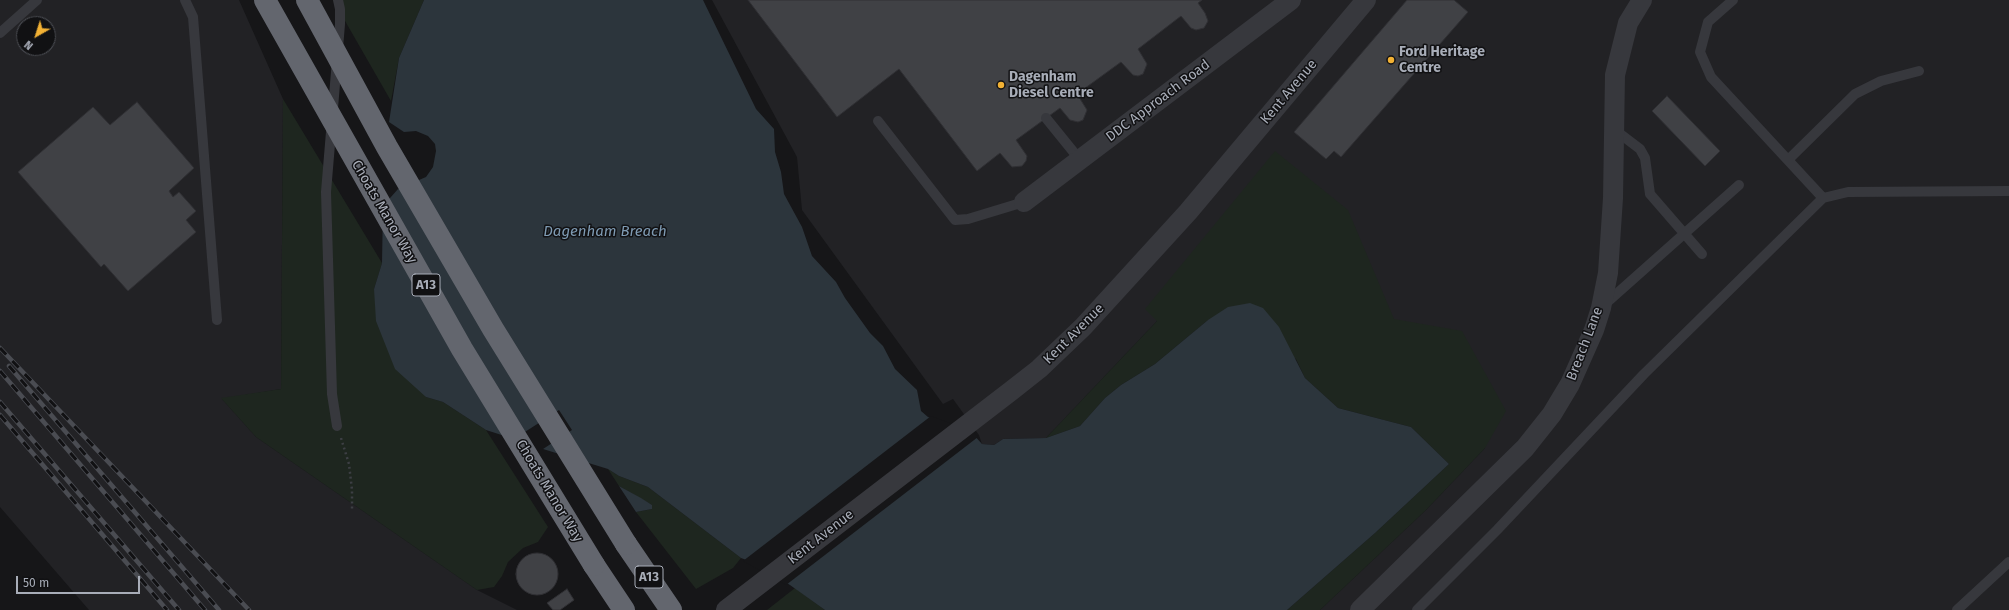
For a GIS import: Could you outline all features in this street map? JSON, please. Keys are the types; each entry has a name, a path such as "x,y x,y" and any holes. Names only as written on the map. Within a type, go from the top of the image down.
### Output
{"highway":[{"name":"Choats Manor Way","path":"265,0 462,349 594,565 624,610"},
{"name":"A13","path":"307,0 387,147 489,322 626,544 671,610"}],"street":[{"name":"DDC Approach Road","path":"1024,202 1292,0"},
{"name":"Kent Avenue","path":"726,610 1039,369 1083,327 1188,212 1366,0"},
{"name":"Breach Lane","path":"1360,610 1525,448 1552,414 1570,384 1594,330 1601,308 1608,272 1613,198 1615,75 1620,49 1628,23 1642,0"}],"lane":[{"path":"0,33 37,0"},
{"path":"185,0 193,17 217,320"},
{"path":"337,426 332,394 326,192 340,24 340,9 338,0"},
{"path":"1733,0 1708,22 1700,52 1711,77 1823,198"},
{"path":"1788,160 1854,94 1881,81 1919,71"},
{"path":"1046,118 1080,160"},
{"path":"878,121 955,220 968,219 1024,202"},
{"path":"1614,130 1640,149 1645,158 1650,194 1702,254"},
{"path":"1601,308 1739,185"},
{"path":"1418,610 1644,374 1823,198 1848,192 2009,191"},
{"path":"1957,610 2009,562"}],"path":[{"path":"337,426 346,450 349,464 352,490 352,510"}],"shaded area":[{"path":"0,0 239,0 283,99 281,389 222,399 256,437 477,590 517,610 89,610 0,507"},
{"path":"333,0 424,0 399,58 391,101"},
{"path":"712,0 2009,0 2009,610 1320,610 1426,510 1485,448 1270,235 1157,321 1046,438 1003,439 994,445 982,444 979,435 953,399 943,404 802,210 797,157"},
{"path":"283,99 382,263 374,289 426,397 443,402 486,430 548,527 538,542 523,548 508,562 502,576 494,587 477,590 256,437 221,398 281,389"},
{"path":"1275,151 1348,210 1394,319 1462,331 1506,411 1485,448 1426,510 1320,610 1287,610 1375,533 1449,464 1411,427 1338,408 1305,378 1296,359 1208,320 1155,364 1121,385 1105,398 1080,426 1046,438 1157,321 1145,309"},
{"path":"608,469 619,476 648,487 741,558 733,568 696,589 636,512 652,509 652,505 619,486"},
{"path":"795,588 825,610 767,610"}],"water":[{"name":"Dagenham Breach","path":"424,0 703,0 756,109 774,129 775,152 781,172 784,194 802,227 812,256 836,282 845,298 870,333 883,346 895,369 917,390 921,411 928,417 973,434 982,444 994,445 1003,439 1046,438 1080,426 1105,398 1121,385 1155,364 1208,320 1228,307 1250,303 1263,308 1279,327 1305,378 1338,408 1411,427 1449,464 1375,533 1287,610 825,610 790,585 752,562 741,558 648,487 619,476 608,469 543,449 572,430 559,410 514,439 486,430 443,402 426,397 395,369 376,321 374,289 382,263 383,206 398,189 426,177 433,167 436,151 435,144 428,136 416,131 404,132 389,122 399,58"},
{"path":"619,486 652,505 652,509 636,512"}],"pier":[{"path":"931,416 974,432 978,437 786,585 743,561"}],"building":[{"name":"Dagenham Diesel Centre","path":"748,0 1202,0 1198,3 1205,13 1208,21 1204,28 1196,30 1191,28 1181,16 1138,49 1147,64 1143,74 1138,76 1133,75 1121,62 1077,94 1087,110 1083,120 1078,122 1070,120 1060,108 1016,140 1027,156 1026,161 1022,166 1012,167 1000,153 977,171 899,69 837,117"},
{"name":"Ford Heritage Centre","path":"1407,0 1454,0 1468,12 1341,157 1334,151 1326,159 1294,132"},
{"path":"1667,96 1720,151 1705,166 1652,111"},
{"path":"137,102 194,168 169,191 173,197 179,192 196,211 186,220 196,232 128,291 104,264 101,267 18,172 93,107 110,125"},
{"path":"533,553 541,553 552,559 558,570 558,578 552,589 541,595 533,595 522,589 516,578 516,570 522,559"},
{"path":"567,589 574,600 560,610 553,610 547,603"}],"railway":[{"path":"0,348 249,610"},
{"path":"9,366 219,610"},
{"path":"0,371 205,610"},
{"path":"0,402 179,610"},
{"path":"0,415 167,610"}],"place":[{"name":"Ford Heritage Centre","path":"1391,60"},
{"name":"Dagenham Diesel Centre","path":"1001,85"}]}
